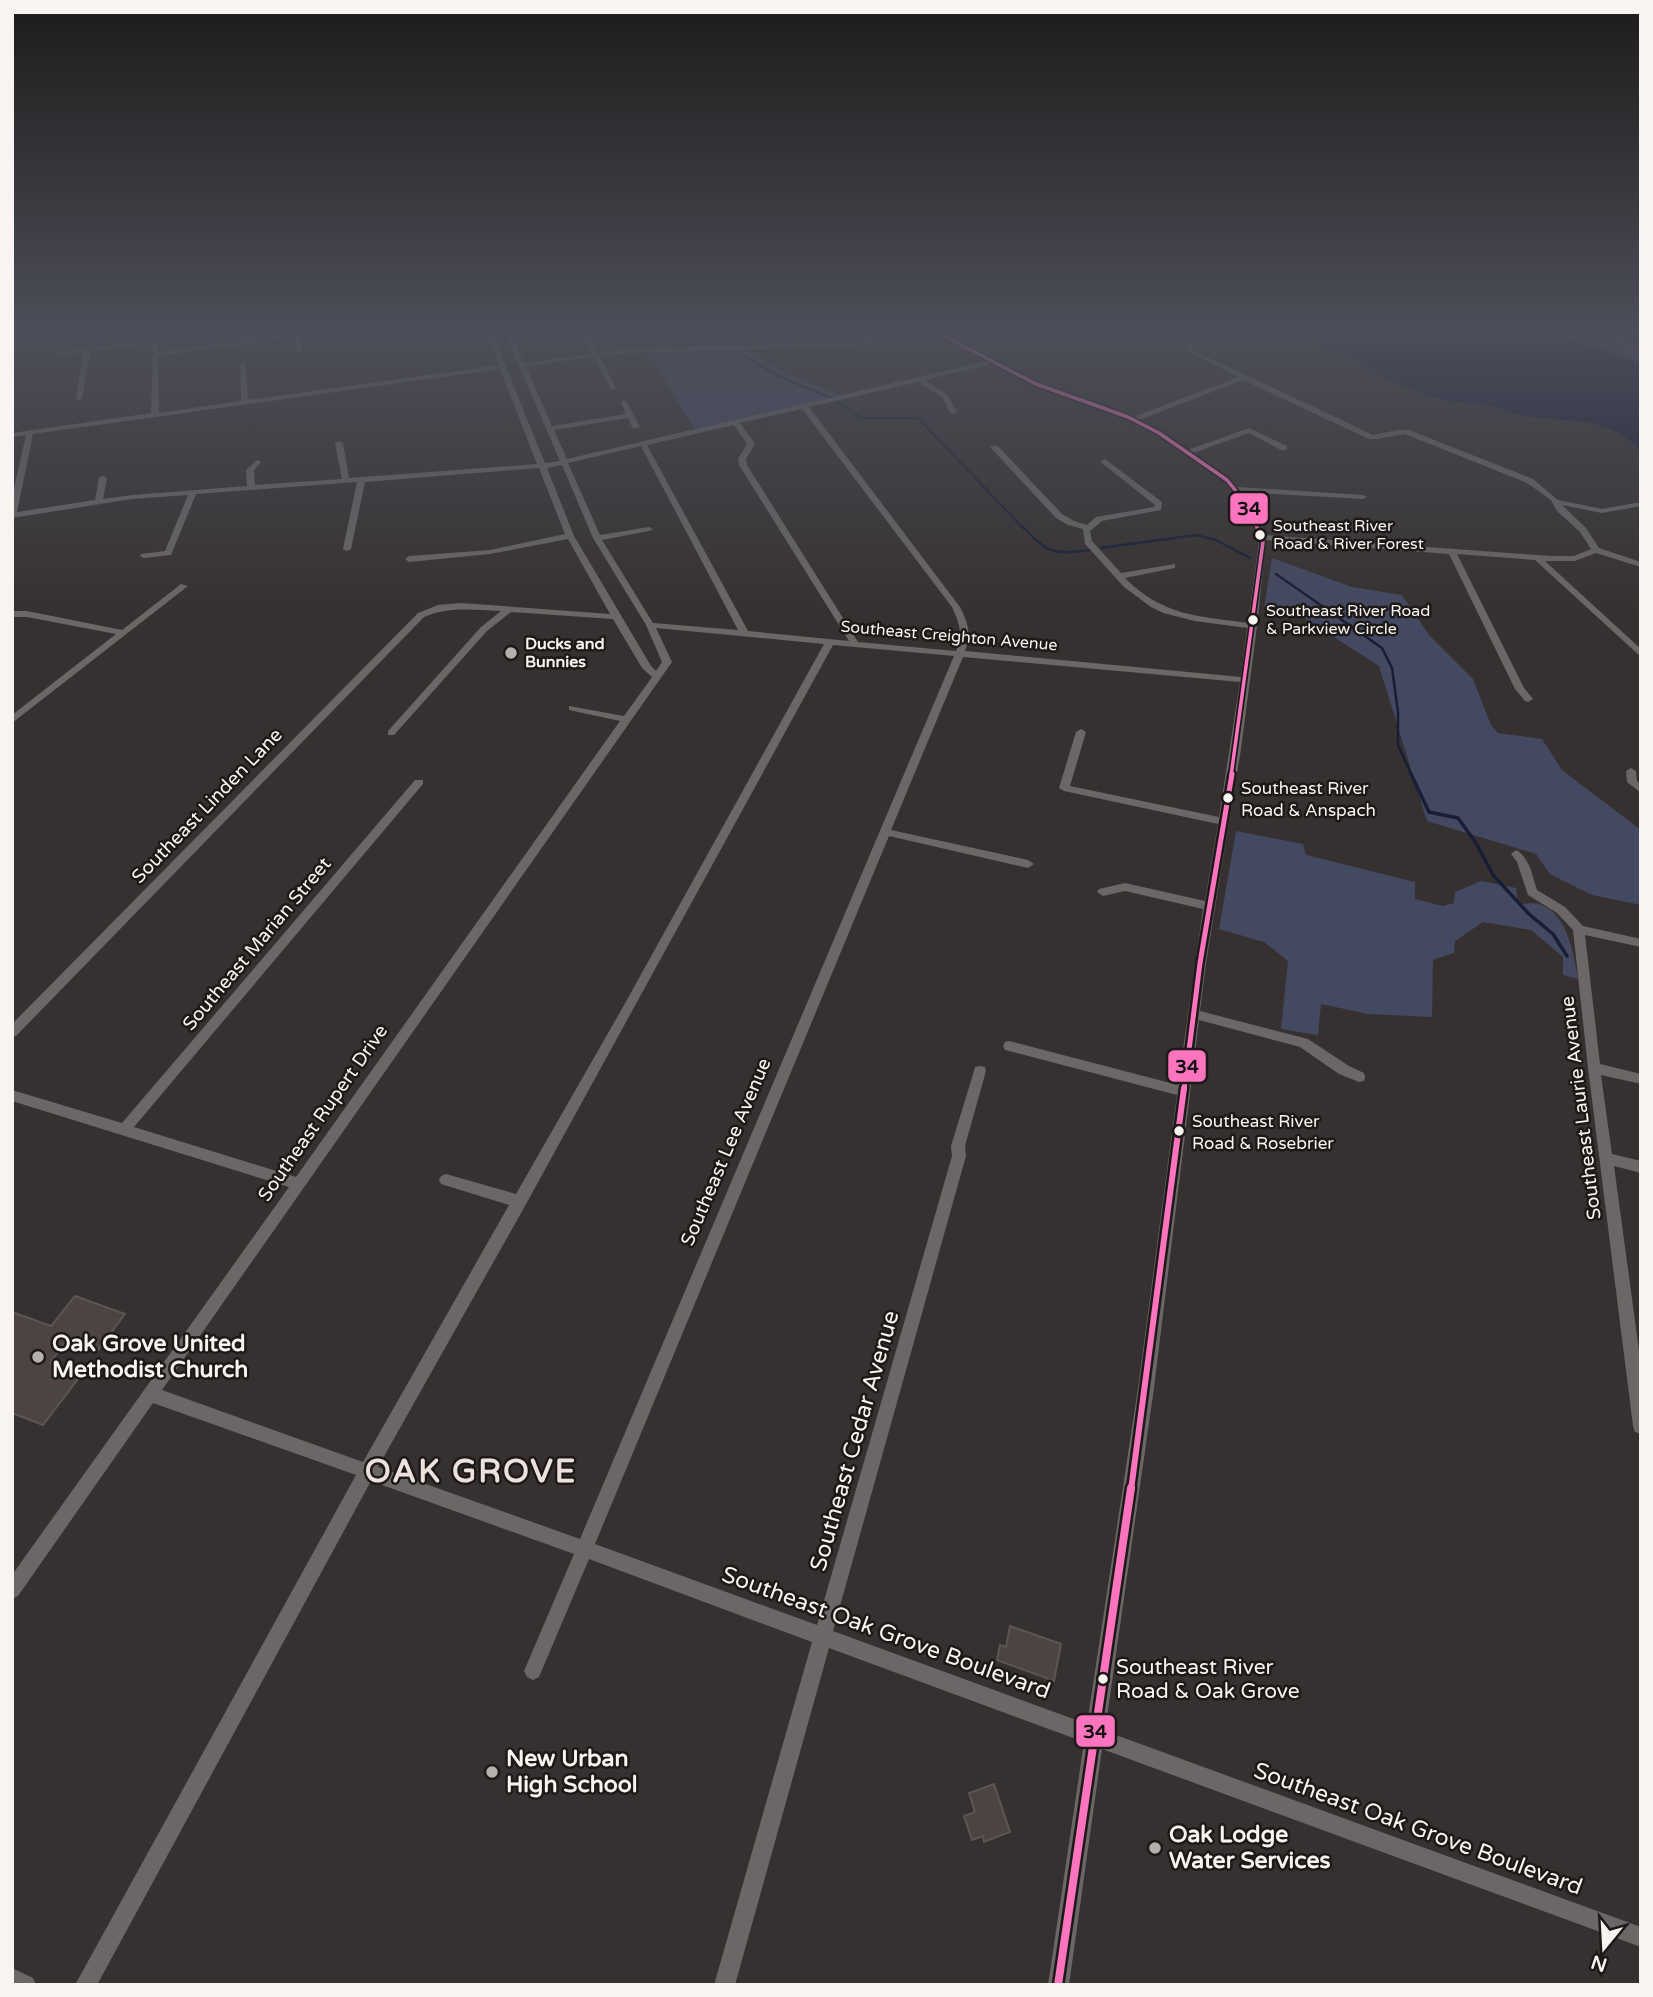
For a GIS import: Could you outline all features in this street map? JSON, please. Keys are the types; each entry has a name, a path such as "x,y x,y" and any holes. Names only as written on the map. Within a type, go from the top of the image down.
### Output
{"street":[{"path":"12,435 73,426"},
{"path":"525,426 570,536 615,617 647,668 655,675"},
{"path":"548,426 597,538 650,625"},
{"path":"549,429 566,426"},
{"path":"30,432 13,516 99,502 193,493 541,466 718,426"},
{"path":"739,426 751,444 742,459 743,465 854,642"},
{"path":"819,426 956,607 966,634 961,652"},
{"path":"1058,1985 1146,1388 1209,906 1253,626 1262,537 1254,517 1235,489 1220,474 1147,426"},
{"path":"1350,426 1378,438 1398,430 1406,432 1530,481 1557,502 1602,511 1641,504"},
{"path":"1189,452 1249,430 1284,448"},
{"path":"339,443 346,482"},
{"path":"643,444 744,633"},
{"path":"994,447 1059,516 1088,528"},
{"path":"1105,461 1155,500 1158,508 1095,521 1088,528 1088,542 1141,597 1163,609 1253,626"},
{"path":"251,488 250,470 257,462"},
{"path":"99,502 103,478"},
{"path":"347,549 361,480"},
{"path":"1235,489 1363,497"},
{"path":"144,556 168,553 193,493"},
{"path":"1557,502 1560,509 1583,530 1596,550 1641,565"},
{"path":"597,538 649,529"},
{"path":"409,559 490,552 570,536"},
{"path":"1262,537 1538,559 1575,558 1596,550"},
{"path":"1452,552 1520,689 1528,699"},
{"path":"1538,559 1641,654"},
{"path":"1121,576 1172,566"},
{"path":"12,720 184,586"},
{"name":"Southeast Linden Lane","path":"13,1030 421,615 432,610 461,606 508,610"},
{"path":"391,733 484,629 508,610 615,617"},
{"path":"12,614 27,614 123,633"},
{"name":"Southeast Creighton Avenue","path":"650,625 1245,680"},
{"name":"Southeast Rupert Drive","path":"12,1590 667,660 650,625"},
{"path":"85,1985 367,1471 520,1202 830,641"},
{"name":"Southeast Lee Avenue","path":"533,1671 582,1548 961,652"},
{"path":"572,708 625,719"},
{"path":"1081,732 1064,789 1223,821"},
{"path":"1631,771 1632,782 1641,790"},
{"name":"Southeast Marian Street","path":"124,1130 419,782"},
{"path":"886,832 1028,864"},
{"path":"1516,853 1522,861 1532,892 1566,915 1579,929 1641,943"},
{"path":"1103,892 1125,887 1209,906"},
{"name":"Southeast Laurie Avenue","path":"1579,929 1594,1068 1641,1426"},
{"path":"1194,1014 1304,1043 1359,1077"},
{"path":"1009,1046 1184,1092"},
{"path":"1594,1068 1641,1079"},
{"name":"Southeast Cedar Avenue","path":"724,1985 824,1636 980,1070"},
{"path":"12,1095 299,1184"},
{"path":"1606,1158 1641,1167"},
{"path":"446,1180 520,1202"},
{"name":"Southeast Oak Grove Boulevard","path":"152,1394 824,1636 1641,1937"},
{"path":"12,1978 26,1985"}],"shaded area":[{"path":"1599,426 1641,426 1641,449 1625,438"},
{"path":"1272,558 1352,587 1402,595 1429,635 1473,679 1491,725 1498,733 1542,739 1562,770 1641,830 1641,905 1592,895 1550,874 1536,854 1427,821 1379,666 1301,616 1264,608"},
{"path":"1236,831 1303,844 1306,855 1415,882 1415,899 1443,906 1454,903 1455,892 1481,881 1516,888 1518,904 1539,904 1558,917 1568,937 1578,979 1563,975 1563,957 1531,930 1483,922 1455,941 1454,953 1433,960 1432,1017 1368,1014 1321,1004 1318,1035 1281,1029 1288,961 1264,942 1219,929"}],"building":[{"name":"Oak Grove United Methodist Church","path":"75,1296 125,1314 97,1351 67,1340 50,1363 81,1375 43,1425 12,1413 12,1312 51,1326"},
{"path":"1010,1626 1061,1644 1054,1681 997,1660 1000,1645 1006,1647"},
{"path":"994,1784 1010,1832 984,1842 983,1836 972,1840 964,1816 975,1812 969,1793"}],"waterway":[{"path":"926,426 1024,529"},
{"path":"1023,527 1052,550 1089,550"},
{"path":"1101,548 1196,535 1216,540 1250,558"},
{"path":"1276,574 1382,648 1392,668 1398,712 1398,745 1412,776"},
{"path":"1411,774 1429,812 1458,818 1476,843 1493,875 1529,914 1553,934 1567,956"}],"transit line":[{"name":"34","path":"1058,1985 1146,1388 1200,963 1236,749 1263,542 1248,506 1227,480 1146,426"}],"place":[{"name":"Southeast River Road & River Forest","path":"1260,535"},
{"name":"Southeast River Road & Parkview Circle","path":"1253,620"},
{"name":"Ducks and Bunnies","path":"511,653"},
{"name":"Southeast River Road & Anspach","path":"1228,798"},
{"name":"Southeast River Road & Rosebrier","path":"1179,1131"},
{"name":"Oak Grove United Methodist Church","path":"38,1357"},
{"name":"Southeast River Road & Oak Grove","path":"1103,1679"},
{"name":"New Urban High School","path":"492,1772"},
{"name":"Oak Lodge Water Services","path":"1155,1848"}],"district":[{"name":"OAK GROVE","path":"471,1472"}]}
